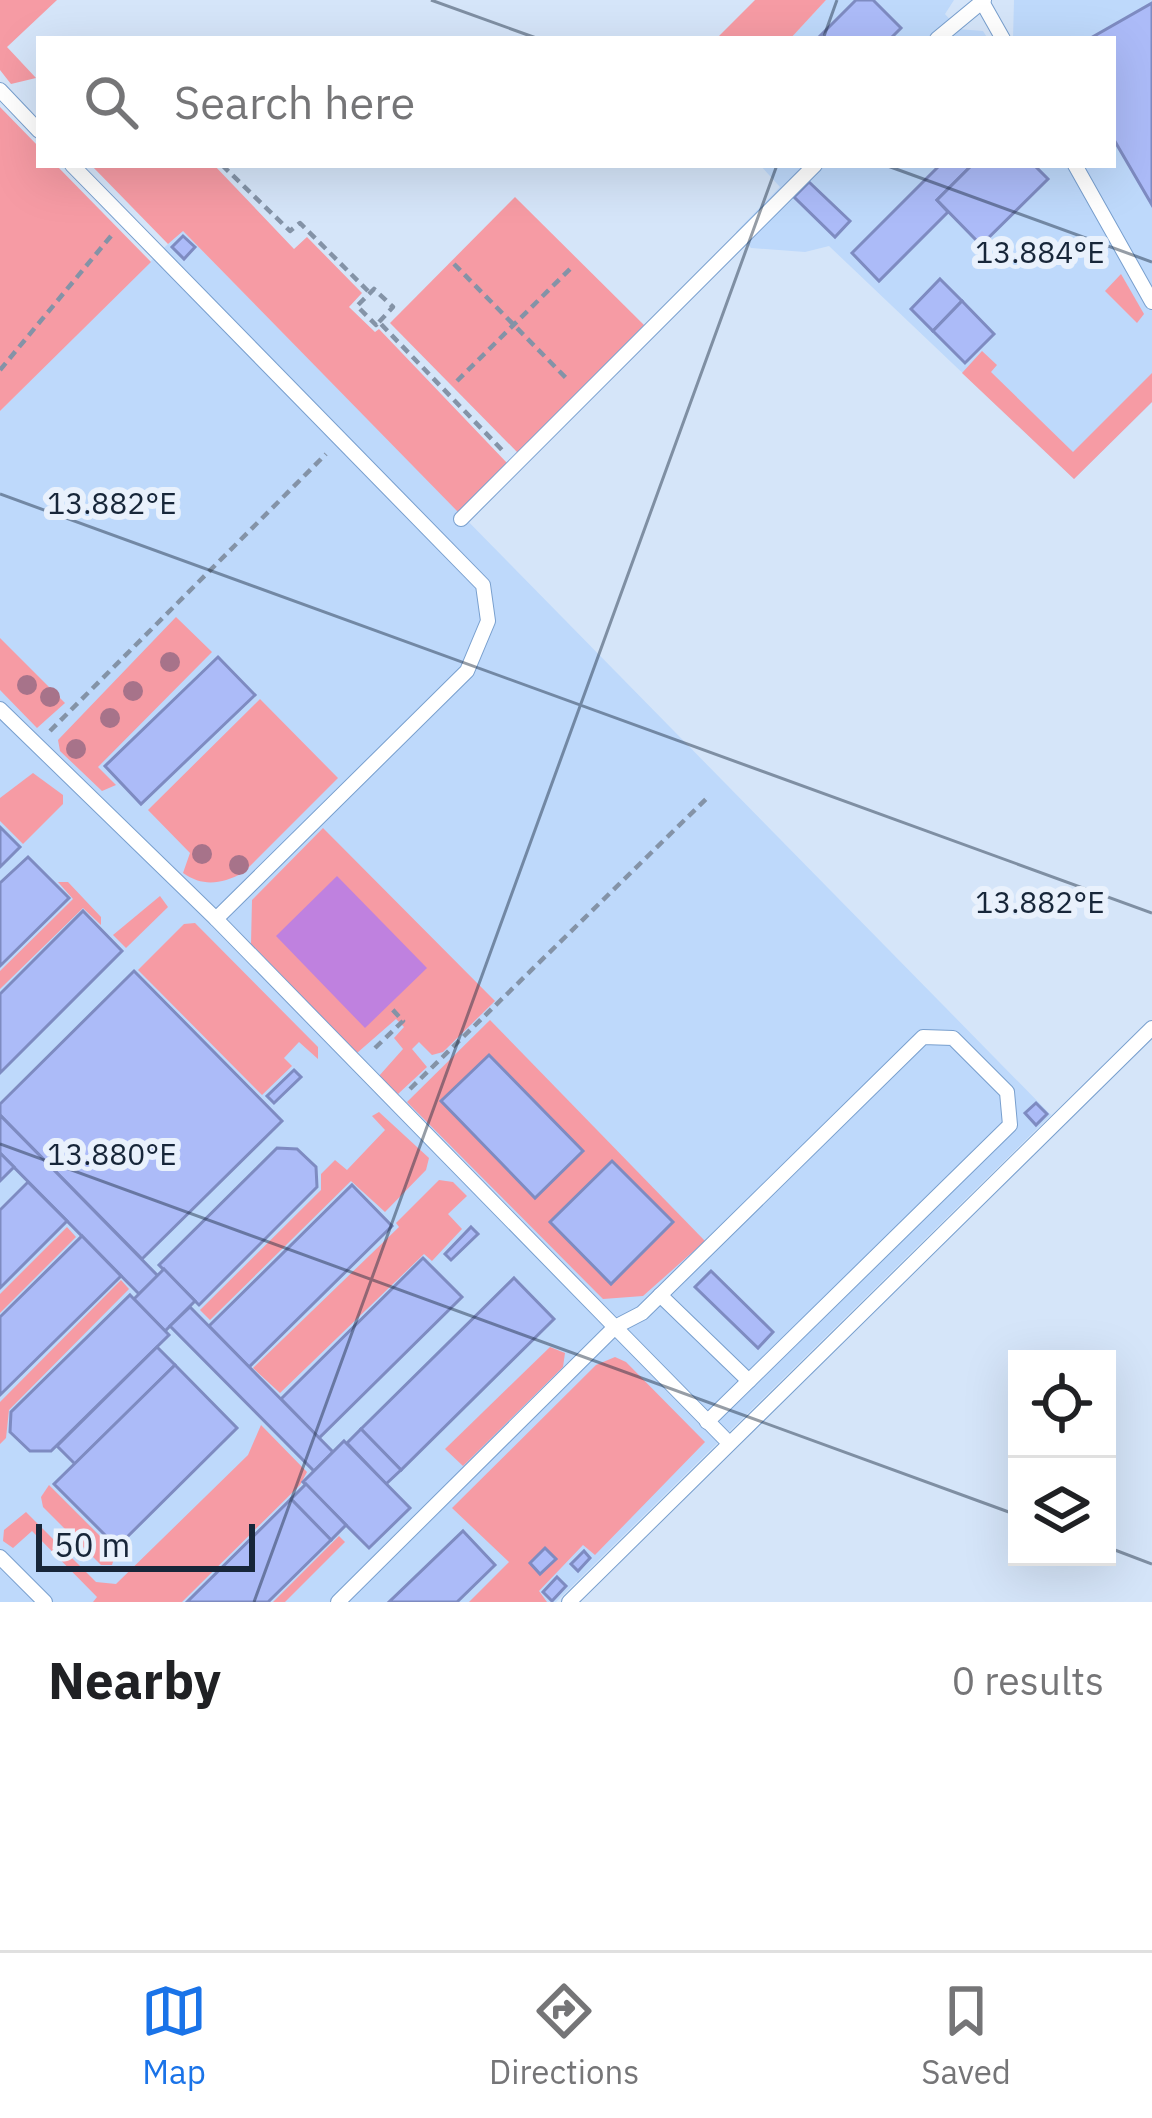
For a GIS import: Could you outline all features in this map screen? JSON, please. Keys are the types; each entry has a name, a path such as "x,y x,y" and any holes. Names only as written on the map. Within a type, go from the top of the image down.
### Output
{"lane":[{"path":"941,36 983,0 1002,36"},
{"path":"0,91 36,128"},
{"path":"75,168 483,584 488,621 467,671 216,919"},
{"path":"461,519 812,168"},
{"path":"1077,168 1152,302"},
{"path":"0,709 216,919 728,1442"},
{"path":"568,1602 1152,1028"},
{"path":"338,1602 615,1327 660,1294 923,1037 953,1038 1007,1092 1010,1125 707,1422"},
{"path":"660,1294 749,1381"},
{"path":"0,1557 45,1602"}],"path":[{"path":"225,168 290,231 300,223 370,293"},
{"path":"0,370 124,219"},
{"path":"454,264 585,397"},
{"path":"457,381 570,269"},
{"path":"374,289 393,308 379,322 376,325 357,306 374,289"},
{"path":"379,322 517,465"},
{"path":"37,745 343,438"},
{"path":"396,1103 706,799"},
{"path":"389,1034 403,1021 392,1009"}],"shaded area":[{"path":"0,0 57,0 7,47 36,78 11,84 0,70"},
{"path":"755,0 826,0 793,36 719,36"},
{"path":"826,0 954,0 945,14 958,29 983,31 986,36 793,36"},
{"path":"1014,0 1152,0 1152,402 1074,479 829,246 805,252 751,248 736,232 780,187 763,168 1116,168 1116,36 1013,36"},
{"path":"0,107 36,144 36,168 59,168 151,262 0,411"},
{"path":"94,168 217,168 294,249 307,237 362,293 349,307 375,332 379,329 508,464 459,513 183,231 168,244"},
{"path":"515,197 644,325 518,453 390,323"},
{"path":"182,230 1051,1115 556,1602 0,1602 0,411"},
{"path":"1121,274 1144,314 1137,323 1105,291"},
{"path":"982,351 997,365 991,372 1073,452 1152,373 1152,402 1074,479 962,373"},
{"path":"176,617 212,652 98,767 116,785 102,791 60,751 58,740"},
{"path":"0,638 65,703 37,728 0,690"},
{"path":"260,699 338,778 243,873 220,882 198,880 183,873 190,853 148,810"},
{"path":"33,773 63,795 63,804 23,844 0,821 0,798"},
{"path":"323,828 495,1001 443,1052 432,1055 419,1042 412,1049 427,1067 398,1094 379,1076 403,1049 394,1038 404,1027 396,1019 357,1053 251,944 252,900"},
{"path":"337,876 427,968 365,1028 276,936"},
{"path":"58,882 68,882 101,917 101,925 83,908 0,989 0,971 73,899"},
{"path":"160,896 168,907 126,948 113,935"},
{"path":"195,923 318,1047 318,1059 299,1042 284,1058 292,1066 262,1095 138,970 184,924"},
{"path":"490,1020 705,1241 643,1296 603,1299 407,1102"},
{"path":"379,1112 429,1158 426,1170 385,1212 351,1181 210,1320 200,1310 321,1190 321,1174 335,1160 347,1170 385,1130 372,1116"},
{"path":"439,1180 453,1182 467,1196 448,1214 462,1229 432,1261 424,1254 280,1393 253,1368 399,1227 396,1223"},
{"path":"67,1227 76,1237 0,1313 0,1294"},
{"path":"121,1280 129,1289 9,1410 6,1438 0,1444 0,1402"},
{"path":"550,1347 565,1353 563,1367 463,1466 445,1449"},
{"path":"615,1357 626,1362 705,1442 595,1555 583,1545 539,1591 547,1602 469,1602 509,1562 452,1508 596,1365"},
{"path":"261,1425 307,1472 300,1485 182,1602 93,1602 97,1597 32,1531 13,1548 3,1541 4,1530 26,1512 96,1582 116,1584 248,1455"},
{"path":"49,1485 116,1552 112,1565 101,1565 43,1507 41,1497"},
{"path":"339,1536 345,1542 285,1602 273,1602"}],"building":[{"path":"856,0 873,0 901,28 893,36 820,36"},
{"path":"1152,3 1152,205 1116,143 1116,36 1094,36"},
{"path":"937,168 969,168 937,200 948,212 879,281 852,253"},
{"path":"969,168 1037,168 1048,179 981,245 937,200"},
{"path":"809,182 850,221 835,237 794,197"},
{"path":"183,236 195,247 184,259 172,247"},
{"path":"940,279 962,301 933,331 911,309"},
{"path":"962,301 994,334 965,363 933,331"},
{"path":"218,657 255,695 141,804 105,766"},
{"path":"0,827 20,847 0,867"},
{"path":"28,857 69,898 0,966 0,883"},
{"path":"83,911 122,951 0,1073 0,994"},
{"path":"134,971 282,1121 142,1259 0,1115 0,1104"},
{"path":"489,1055 583,1151 535,1198 441,1101"},
{"path":"294,1070 301,1077 274,1103 267,1096"},
{"path":"1036,1103 1047,1114 1036,1125 1025,1113"},
{"path":"0,1115 158,1276 139,1294 0,1153"},
{"path":"277,1148 297,1149 316,1167 317,1187 199,1305 159,1265"},
{"path":"0,1153 14,1167 0,1181"},
{"path":"612,1161 673,1222 611,1284 550,1222"},
{"path":"28,1182 67,1221 0,1288 0,1210"},
{"path":"352,1185 392,1226 249,1367 209,1326"},
{"path":"471,1227 478,1234 451,1260 445,1254"},
{"path":"82,1236 121,1276 0,1395 0,1317"},
{"path":"423,1258 462,1297 319,1438 281,1399"},
{"path":"164,1269 195,1301 165,1331 134,1299"},
{"path":"711,1271 773,1332 758,1348 695,1287"},
{"path":"514,1278 554,1319 401,1470 361,1429"},
{"path":"130,1295 169,1335 51,1451 30,1451 10,1432 11,1412"},
{"path":"190,1307 333,1452 314,1471 170,1326"},
{"path":"157,1347 175,1365 75,1464 57,1446"},
{"path":"175,1365 237,1428 117,1547 54,1484"},
{"path":"361,1429 401,1470 386,1484 347,1443"},
{"path":"344,1441 410,1508 369,1548 303,1482"},
{"path":"306,1484 346,1525 331,1540 291,1499"},
{"path":"291,1499 331,1540 268,1602 187,1602"},
{"path":"463,1531 495,1565 457,1602 389,1602"},
{"path":"545,1548 556,1559 540,1574 530,1563"},
{"path":"584,1551 590,1558 578,1571 571,1564"},
{"path":"557,1577 566,1586 552,1601 543,1592"}]}
